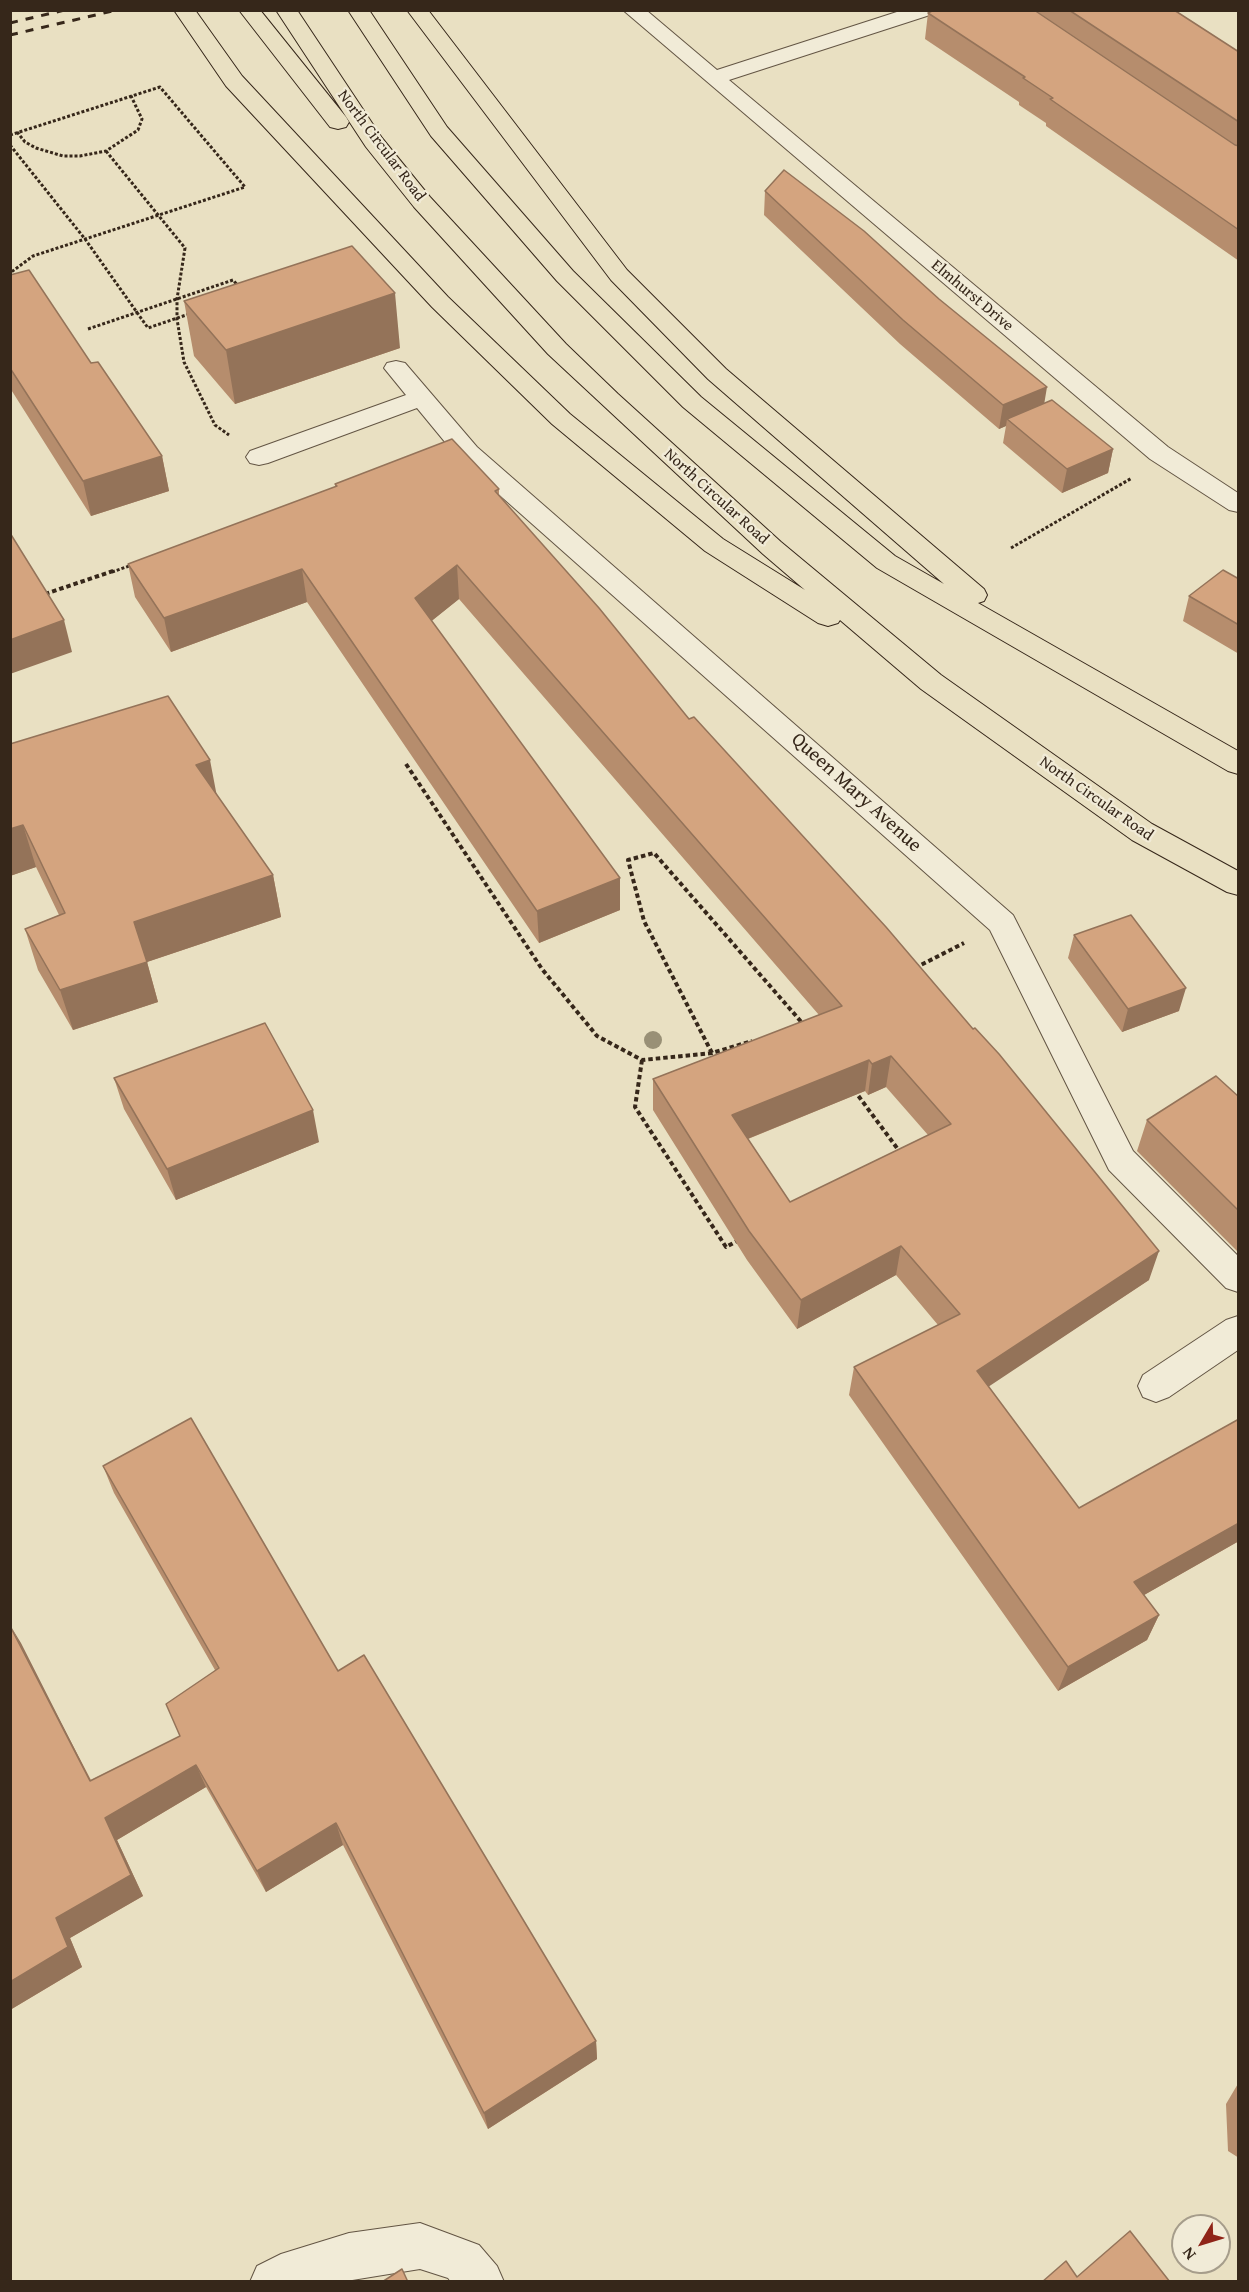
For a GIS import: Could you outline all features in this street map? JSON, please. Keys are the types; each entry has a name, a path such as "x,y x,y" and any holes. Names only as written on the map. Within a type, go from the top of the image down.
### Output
{"highway":[{"path":"184,10 234,81 353,210 440,302 561,418 714,545 931,682"},
{"path":"249,10 369,160 402,177"},
{"name":"North Circular Road","path":"286,10 374,142 422,202 557,349 609,399 772,548 931,682 1142,832 1239,884"},
{"path":"358,10 439,131 565,276 692,402 886,562 1239,764"},
{"path":"417,10 619,275 717,374 1030,643"}],"street":[{"name":"Elmhurst Drive","path":"633,10 1159,453 1239,504"},
{"path":"713,78 926,10"},
{"name":"Queen Mary Avenue","path":"396,368 468,453 1002,923 1121,1160 1239,1278"},
{"path":"259,457 422,398"},
{"path":"1156,1386 1239,1331"},
{"path":"273,2282 280,2277 349,2256 420,2246 463,2261 481,2282"}],"path":[{"path":"10,135 160,87 245,187 33,256 10,273"},
{"path":"17,132 26,142 36,148 63,156 80,156 106,151 138,130 142,119 131,96"},
{"path":"10,145 85,240 148,328 200,311"},
{"path":"106,151 185,248 177,298 177,319 184,362 215,425 259,457"},
{"path":"88,329 233,280 244,294"},
{"path":"1011,548 1137,475 1159,453"},
{"path":"44,594 133,564"},
{"path":"406,764 542,969 597,1036 642,1060 712,1053 755,1040"},
{"path":"712,1053 644,921 628,860 654,853 804,1026"},
{"path":"908,972 1002,923"},
{"path":"795,1028 814,1020"},
{"path":"642,1060 635,1107 726,1246 747,1236"},
{"path":"849,1083 905,1160"}],"building":[{"path":"934,10 1034,10 1239,146 1239,230 1050,99 1053,98 1023,78 1025,77 928,13"},
{"path":"1069,10 1174,10 1239,52 1239,122"},
{"path":"784,170 864,231 939,299 1047,387 1003,405 903,320 765,191"},
{"path":"352,246 395,293 226,350 184,301"},
{"path":"29,270 91,363 98,362 162,456 83,481 10,368 10,275"},
{"path":"1052,400 1113,449 1067,469 1007,419"},
{"path":"452,439 499,489 495,491 599,608 689,719 694,717 886,927 973,1029 975,1028 999,1054 1159,1251 977,1371 1079,1508 1239,1419 1239,1523 1134,1582 1159,1615 1068,1667 854,1367 960,1314 901,1246 801,1300 749,1231 653,1079 842,1006 457,565 415,598 620,878 537,911 302,569 164,618 128,564 337,486 335,484","holes":["891,1056 951,1124 790,1202 732,1115 869,1060 872,1064"]},
{"path":"10,533 64,620 10,640"},
{"path":"1223,570 1239,579 1239,625 1189,596"},
{"path":"168,696 210,760 196,765 273,875 134,922 147,962 60,990 25,929 65,913 23,825 10,829 10,744"},
{"path":"1131,915 1186,988 1128,1009 1074,935"},
{"path":"265,1023 313,1110 167,1169 114,1078"},
{"path":"1216,1076 1239,1097 1239,1211 1147,1120"},
{"path":"191,1418 338,1671 364,1655 596,2041 484,2113 336,1823 257,1871 196,1765 105,1818 131,1875 56,1918 68,1947 10,1982 10,1626 90,1781 180,1736 166,1704 219,1668 103,1466"},
{"path":"1130,2231 1170,2282 1042,2282 1066,2261 1077,2277"},
{"path":"402,2269 408,2282 382,2282"}],"railway":[{"path":"10,23 65,10"},
{"path":"10,35 117,10"}]}
